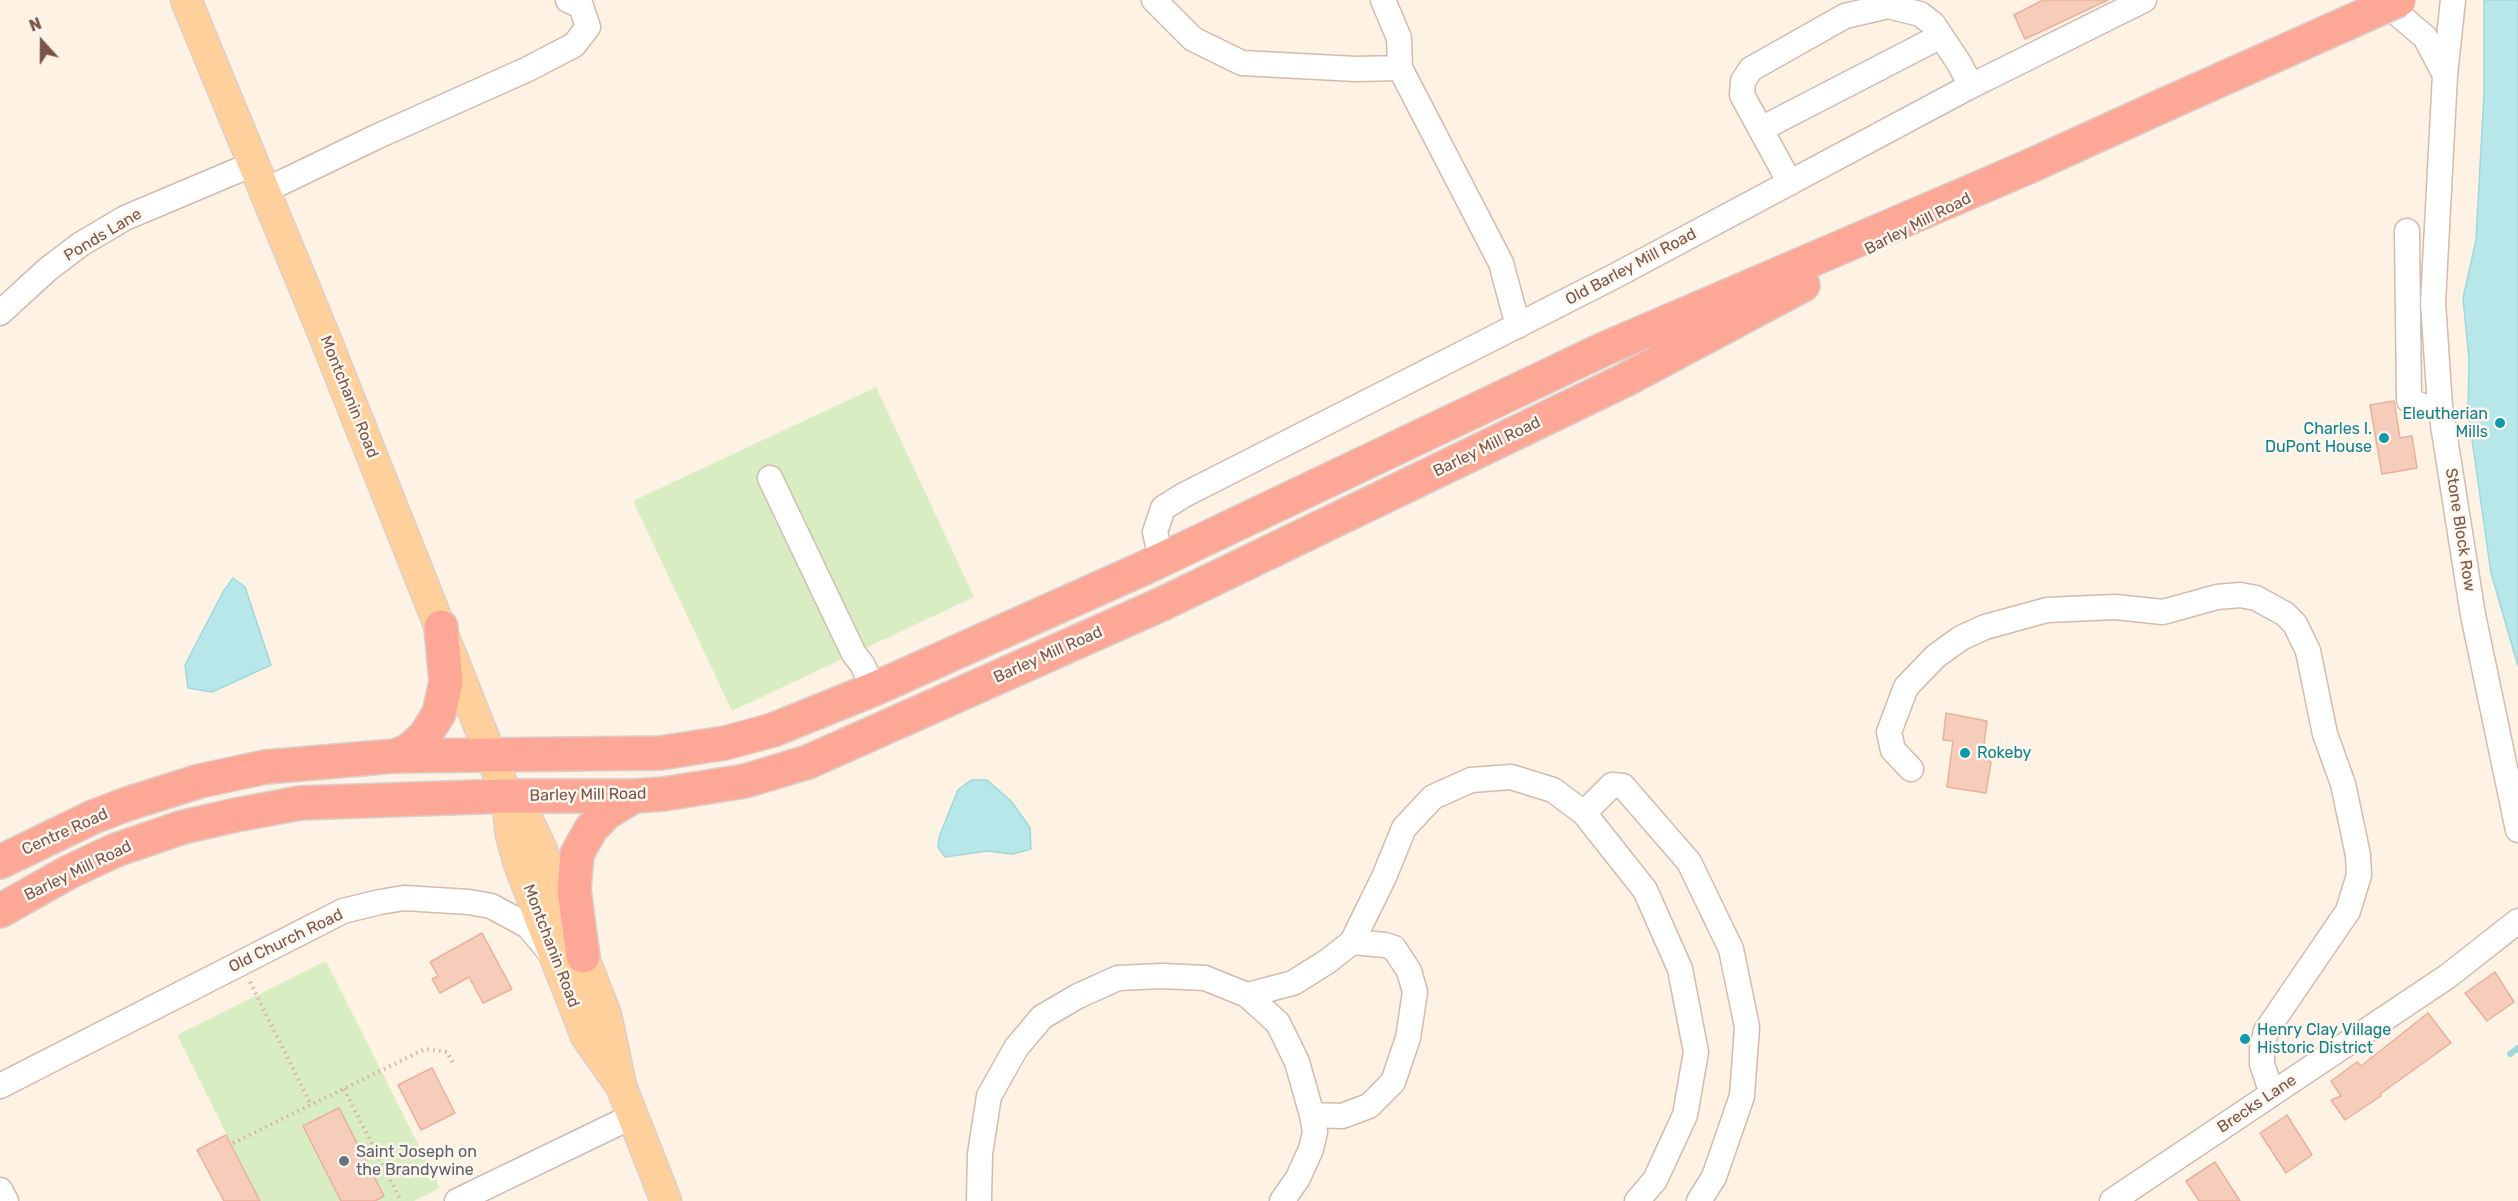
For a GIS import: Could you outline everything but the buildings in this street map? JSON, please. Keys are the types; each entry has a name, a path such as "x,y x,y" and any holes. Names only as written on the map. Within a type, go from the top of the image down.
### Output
{"highway":[{"name":"Barley Mill Road","path":"130,803 200,781 265,767 395,756 620,755 689,749 772,730 874,689 1161,559 1604,349 2028,167 2399,0"},
{"name":"Barley Mill Road","path":"0,910 69,872 116,850 183,827 236,814 300,803 507,796 634,796 714,787 808,762 1162,604 1625,380 2028,167"},
{"path":"938,705 992,667 1107,616 1141,597 1154,583 1161,559"},
{"path":"395,756 408,751 426,736 439,713 446,681 441,627"},
{"path":"573,968 577,854 591,829 606,813 634,796"},
{"name":"Centre Road","path":"0,862 130,803"}],"main road":[{"name":"Montchanin Road","path":"186,0 324,335 507,796 528,822 537,840 573,968 606,1015 621,1086 666,1201"}],"street":[{"path":"264,191 376,137 528,69 574,45 588,27 581,6 568,0"},
{"path":"1154,0 1193,39 1242,63 1356,69 1400,68"},
{"path":"1383,0 1399,38 1400,68 1501,263 1518,326"},
{"name":"Old Barley Mill Road","path":"1161,559 1155,532 1163,508 1518,326 1971,87 2144,0"},
{"path":"2381,0 2425,36 2445,75"},
{"name":"Stone Block Row","path":"2453,0 2445,75 2433,303 2440,406 2473,615 2518,830"},
{"path":"1790,183 1742,94 1743,81 1751,69 1845,16 1888,6 1920,14 1933,24 1959,63 1971,87"},
{"path":"1761,129 1941,36"},
{"name":"Ponds Lane","path":"0,314 48,269 90,238 125,218 252,164"},
{"path":"2407,231 2409,399 2422,406 2440,406"},
{"path":"770,478 854,654 862,664 874,689"},
{"path":"1911,769 1893,750 1889,732 1906,687 1936,656 1961,638 1985,627 2047,610 2115,607 2163,612 2217,597 2240,595 2256,598 2285,614 2295,624 2308,651 2325,734 2343,784 2358,855 2359,875 2348,911 2266,1031 2262,1048 2262,1064 2272,1094"},
{"path":"1247,995 1293,983 1328,961 1352,942 1384,877 1404,828 1433,797 1471,780 1511,777 1553,790 1584,813 1645,890 1680,969 1696,1052 1684,1115 1655,1180 1637,1201"},
{"path":"1584,813 1612,785 1623,786 1689,862 1731,949 1747,1027 1742,1096 1714,1177 1699,1201"},
{"name":"Old Church Road","path":"0,1086 343,911 380,902 404,898 469,902 491,906 528,926 547,948 573,968"},
{"name":"Brecks Lane","path":"2112,1201 2448,976 2518,921"},
{"path":"1312,1115 1342,1116 1369,1106 1393,1082 1408,1038 1415,992 1409,971 1394,948 1352,942"},
{"path":"979,1201 980,1154 989,1096 1016,1048 1042,1017 1078,996 1118,978 1162,975 1205,978 1247,995 1278,1023 1297,1062 1315,1132 1311,1149 1298,1178 1282,1201"},
{"path":"457,1201 633,1116"},
{"path":"0,1190 6,1201"}],"path":[{"path":"249,981 311,1105"},
{"path":"232,1143 425,1049 447,1052 453,1064"},
{"path":"344,1089 401,1201"}],"green space":[{"path":"876,387 974,597 732,711 633,501"},
{"path":"326,961 440,1188 414,1201 260,1201 177,1035"}],"water":[{"path":"2484,0 2518,0 2518,666 2491,573 2468,411 2469,359 2463,298 2476,240 2484,93"},
{"path":"233,578 245,587 271,665 212,692 188,688 185,665 223,592"},
{"path":"971,780 987,780 1012,802 1030,828 1031,849 1012,854 987,851 945,857 938,847 939,837 958,790"}],"waterway":[{"path":"2510,1054 2518,1048"}],"place":[{"name":"Eleutherian Mills","path":"2500,423"},
{"name":"Charles I. DuPont House","path":"2384,438"},
{"name":"Rokeby","path":"1965,753"},
{"name":"Henry Clay Village Historic District","path":"2245,1039"},
{"name":"Saint Joseph on the Brandywine","path":"344,1161"}]}
